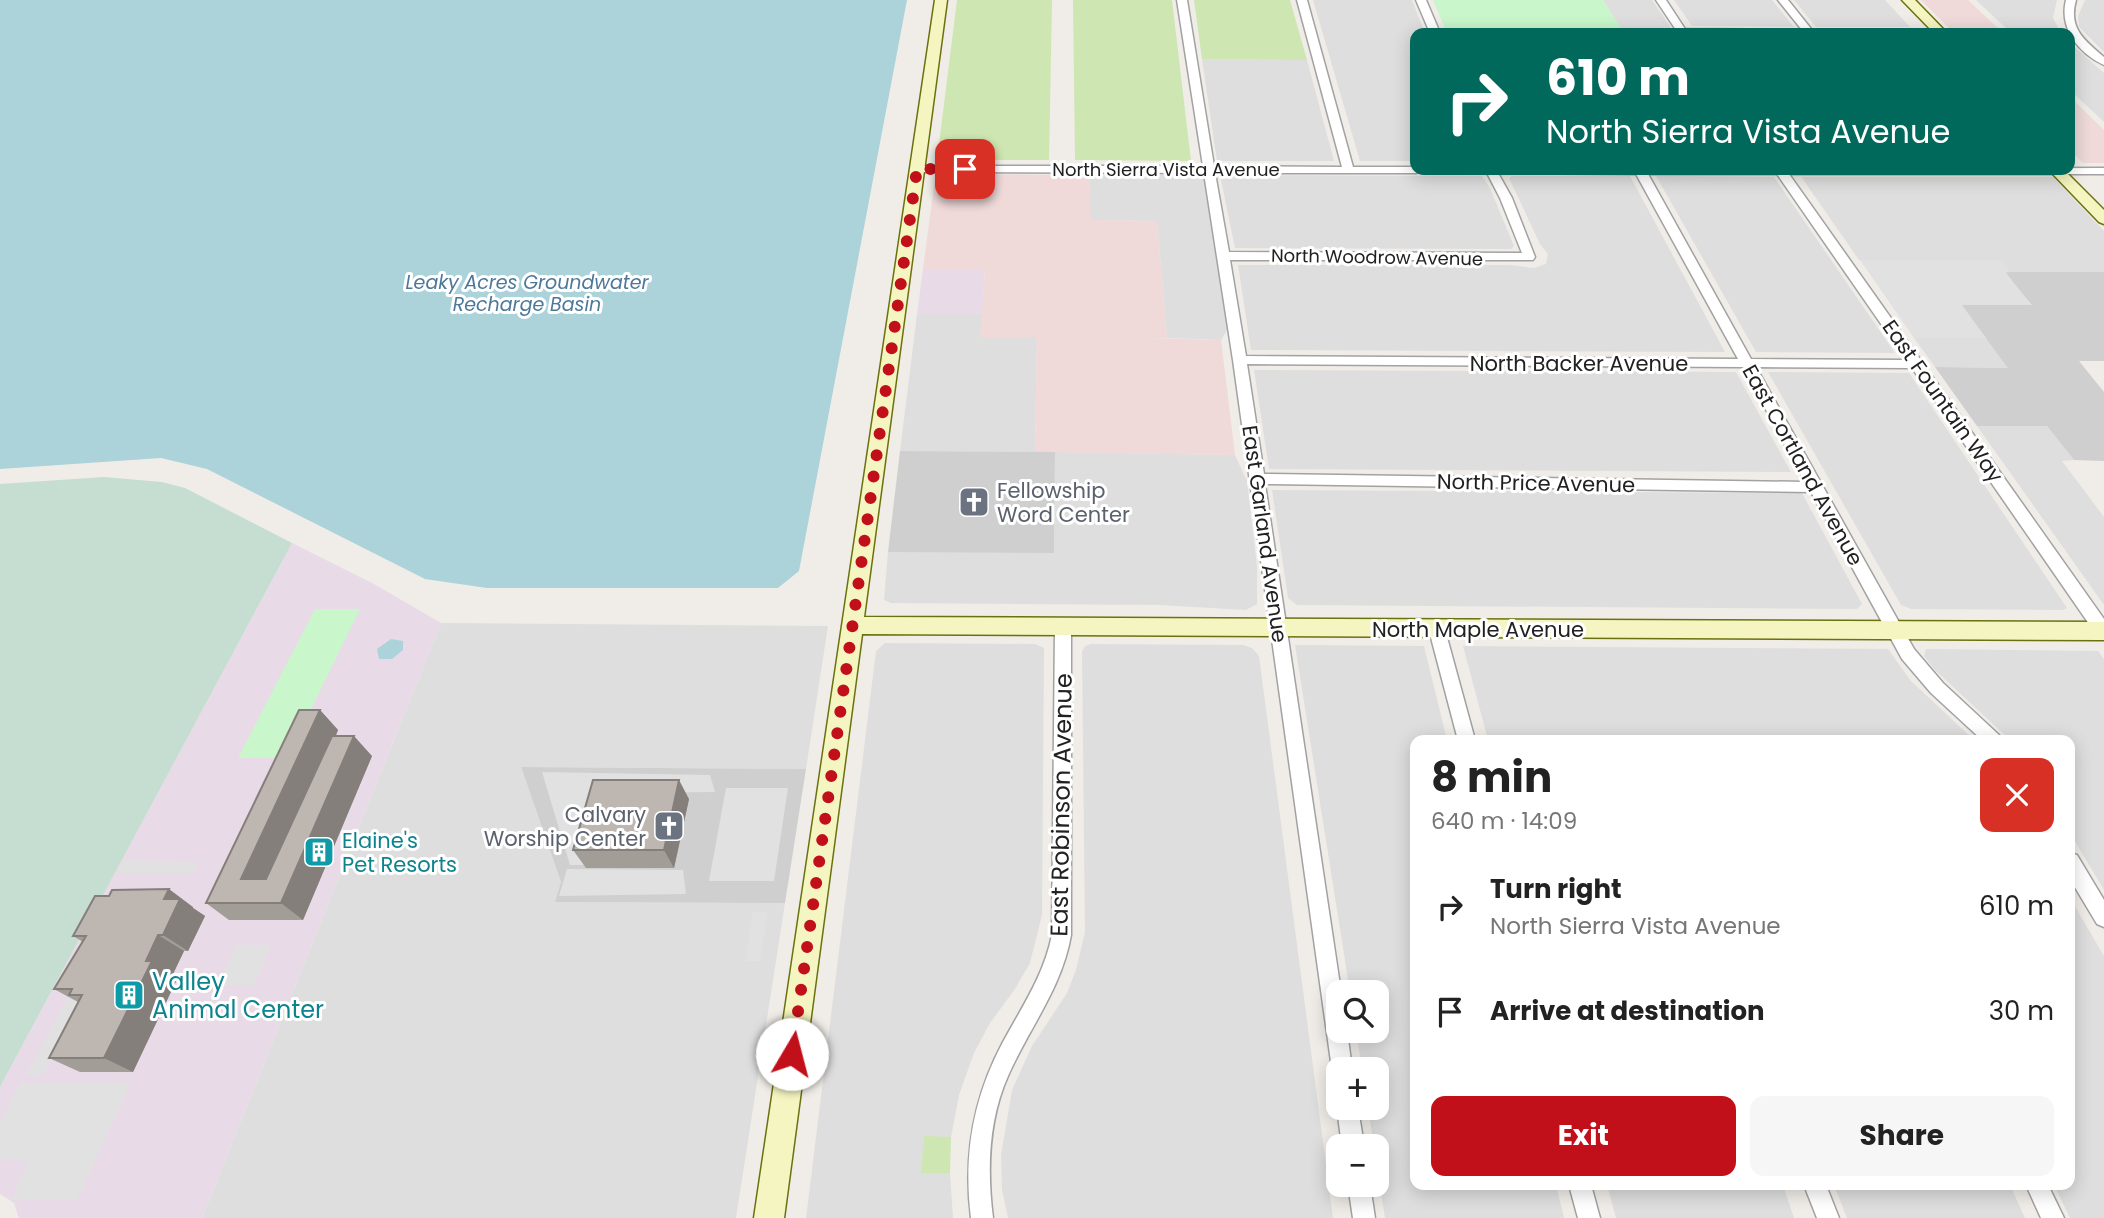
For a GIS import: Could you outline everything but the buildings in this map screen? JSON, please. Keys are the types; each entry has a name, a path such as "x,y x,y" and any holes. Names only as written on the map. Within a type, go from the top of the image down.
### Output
{"street":[{"path":"769,1218 941,0"},
{"name":"East Garland Avenue","path":"1182,0 1240,360 1340,1057"},
{"path":"1302,0 1348,170"},
{"path":"1421,0 1433,28"},
{"path":"1661,0 1679,28"},
{"path":"1783,0 1806,28"},
{"path":"1894,0 1921,28"},
{"path":"1908,0 1936,28"},
{"path":"2071,0 2067,11 2067,23 2071,28"},
{"path":"2075,34 2104,62"},
{"name":"North Sierra Vista Avenue","path":"917,169 1410,170"},
{"path":"2075,170 2104,172"},
{"name":"North Woodrow Avenue","path":"1224,256 1529,257 1494,175"},
{"name":"East Cortland Avenue","path":"1643,175 1896,631 1921,671 1988,735"},
{"name":"East Fountain Way","path":"1784,175 2104,631"},
{"path":"2070,175 2104,219"},
{"path":"2073,175 2104,200"},
{"name":"North Backer Avenue","path":"1240,360 1918,364"},
{"name":"North Price Avenue","path":"1256,479 1815,487"},
{"name":"North Maple Avenue","path":"852,625 1437,630 2104,631"},
{"name":"East Robinson Avenue","path":"982,1218 977,1154 983,1120 993,1086 1009,1051 1039,1001 1059,946 1063,627"},
{"path":"1437,630 1466,735"},
{"path":"2075,869 2104,918"},
{"path":"1581,1190 1589,1218"},
{"path":"1817,1190 1828,1218"},
{"path":"2039,1190 2053,1218"},
{"path":"1361,1197 1364,1218"}],"shaded area":[{"path":"1313,0 1412,0 1423,28 1410,28 1410,161 1360,161"},
{"path":"1603,0 1652,0 1671,28 1620,28"},
{"path":"1674,0 1772,0 1794,27 1692,26"},
{"path":"1794,0 1885,0 1910,27 1816,27"},
{"path":"1921,0 1968,0 1998,28 1949,28"},
{"path":"1976,0 2057,0 2053,18 2058,28 2006,28"},
{"path":"2085,0 2104,0 2104,52 2079,27 2078,16"},
{"path":"2075,47 2104,73 2104,122 2075,95"},
{"path":"1202,59 1307,60 1334,161 1217,161"},
{"path":"2075,102 2104,130 2104,163 2083,163 2075,155"},
{"path":"942,174 1089,175 1091,220 1157,221 1167,338 1149,338 1221,340 1235,455 1035,452 1037,337 980,337 985,270 923,269 935,178"},
{"path":"1089,175 1206,175 1229,327 1221,340 1167,338 1157,221 1090,220"},
{"path":"1220,175 1482,176 1490,188 1514,246 1511,249 1235,248"},
{"path":"1630,176 1725,352 1251,350 1238,265 1510,265 1534,268 1546,264 1548,254 1540,244 1509,178"},
{"path":"1656,176 1774,177 1895,353 1756,352"},
{"path":"1803,177 2053,177 2104,231 2104,272 2009,272 1999,260 1859,260"},
{"path":"1860,260 2000,260 2009,272 2005,273 2032,305 1962,305 1986,338 1914,338"},
{"path":"923,269 985,269 982,314 917,314"},
{"path":"2005,272 2104,272 2104,361 2079,361 2104,392 2104,461 2074,460 2047,426 1977,426 1935,367 2008,368 1961,305 2031,305"},
{"path":"917,314 982,314 981,337 1037,337 1035,452 900,451"},
{"path":"1914,338 1986,338 2009,368 1935,367"},
{"path":"1254,370 1736,372 1791,472 1269,469"},
{"path":"1768,372 1909,373 2067,608 1911,609 1901,605"},
{"path":"1977,426 2047,426 2074,460 2062,461 2104,517 2104,605"},
{"name":"Fellowship Word Center","path":"900,451 1055,452 1054,553 888,552"},
{"path":"1055,452 1235,455 1247,481 1257,566 1257,604 1246,610 1159,605 891,603 884,600 888,552 1054,552"},
{"path":"1272,490 1802,493 1862,604 1857,609 1297,605 1288,598"},
{"path":"292,543 374,584 441,623 202,1218 19,1218 14,1203 0,1194 0,1087"},
{"path":"441,623 828,626 806,769 521,767 561,882 556,902 785,903 736,1218 202,1218"},
{"path":"885,643 1035,644 1044,648 1042,915 1030,963 990,1023 974,1053 959,1095 951,1137 924,1137 922,1173 950,1173 953,1218 806,1218 876,651"},
{"path":"1243,645 1252,648 1259,656 1326,1165 1326,1197 1330,1197 1333,1218 1008,1218 1002,1190 1001,1155 1012,1090 1032,1046 1067,993 1076,970 1085,932 1082,652 1085,646"},
{"path":"1295,645 1424,646 1446,735 1410,735 1410,1190 1557,1190 1564,1218 1385,1218 1382,1197 1389,1197 1389,1134 1372,1134 1370,1120 1389,1120 1389,1057 1360,1057 1358,1043 1389,1043 1389,980 1348,980"},
{"path":"1463,646 1888,649 1911,681 1969,735 1487,735"},
{"path":"1926,649 2098,651 2104,659 2104,890 2075,841 2075,735 2005,735 1935,670 1924,656"},
{"name":"Calvary Worship Center","path":"521,767 806,769 785,903 555,902 561,882"},
{"path":"542,772 710,775 715,792 605,793 585,865 570,865"},
{"path":"726,788 788,788 774,881 709,881"},
{"path":"124,860 197,862 194,873 117,873"},
{"path":"567,869 683,870 686,894 559,896"},
{"path":"2075,907 2104,956 2104,1218 2070,1218 2056,1190 2075,1190"},
{"path":"753,912 768,912 760,961 745,961"},
{"path":"236,945 271,945 254,985 218,985"},
{"path":"89,958 104,958 43,1075 26,1075"},
{"path":"131,1082 77,1200 12,1200 28,1161 0,1159 0,1122 21,1083"},
{"path":"1608,1190 1785,1190 1794,1218 1616,1218"},
{"path":"1836,1190 2012,1190 2025,1218 1847,1218"}],"green space":[{"path":"957,0 1052,0 1049,160 937,160"},
{"path":"1073,0 1172,0 1191,161 1075,160"},
{"path":"1194,0 1290,0 1307,60 1202,59"},
{"path":"1433,0 1603,0 1621,28 1445,28"},
{"path":"104,477 162,482 185,488 292,543 0,1087 0,484"},
{"path":"315,609 360,609 287,758 238,758"},
{"path":"924,1136 951,1137 950,1173 921,1173"}],"water":[{"name":"Leaky Acres Groundwater Recharge Basin","path":"0,0 907,0 799,571 778,588 487,588 425,579 207,469 161,458 0,469"},
{"path":"391,639 403,641 403,650 392,659 379,659 377,649"}],"place":[{"name":"Fellowship Word Center","path":"974,502"},
{"name":"Calvary Worship Center","path":"669,826"},
{"name":"Elaine's Pet Resorts","path":"319,852"},
{"name":"Valley Animal Center","path":"129,995"}],"route":[{"path":"792,1054 917,169 965,169"}]}
